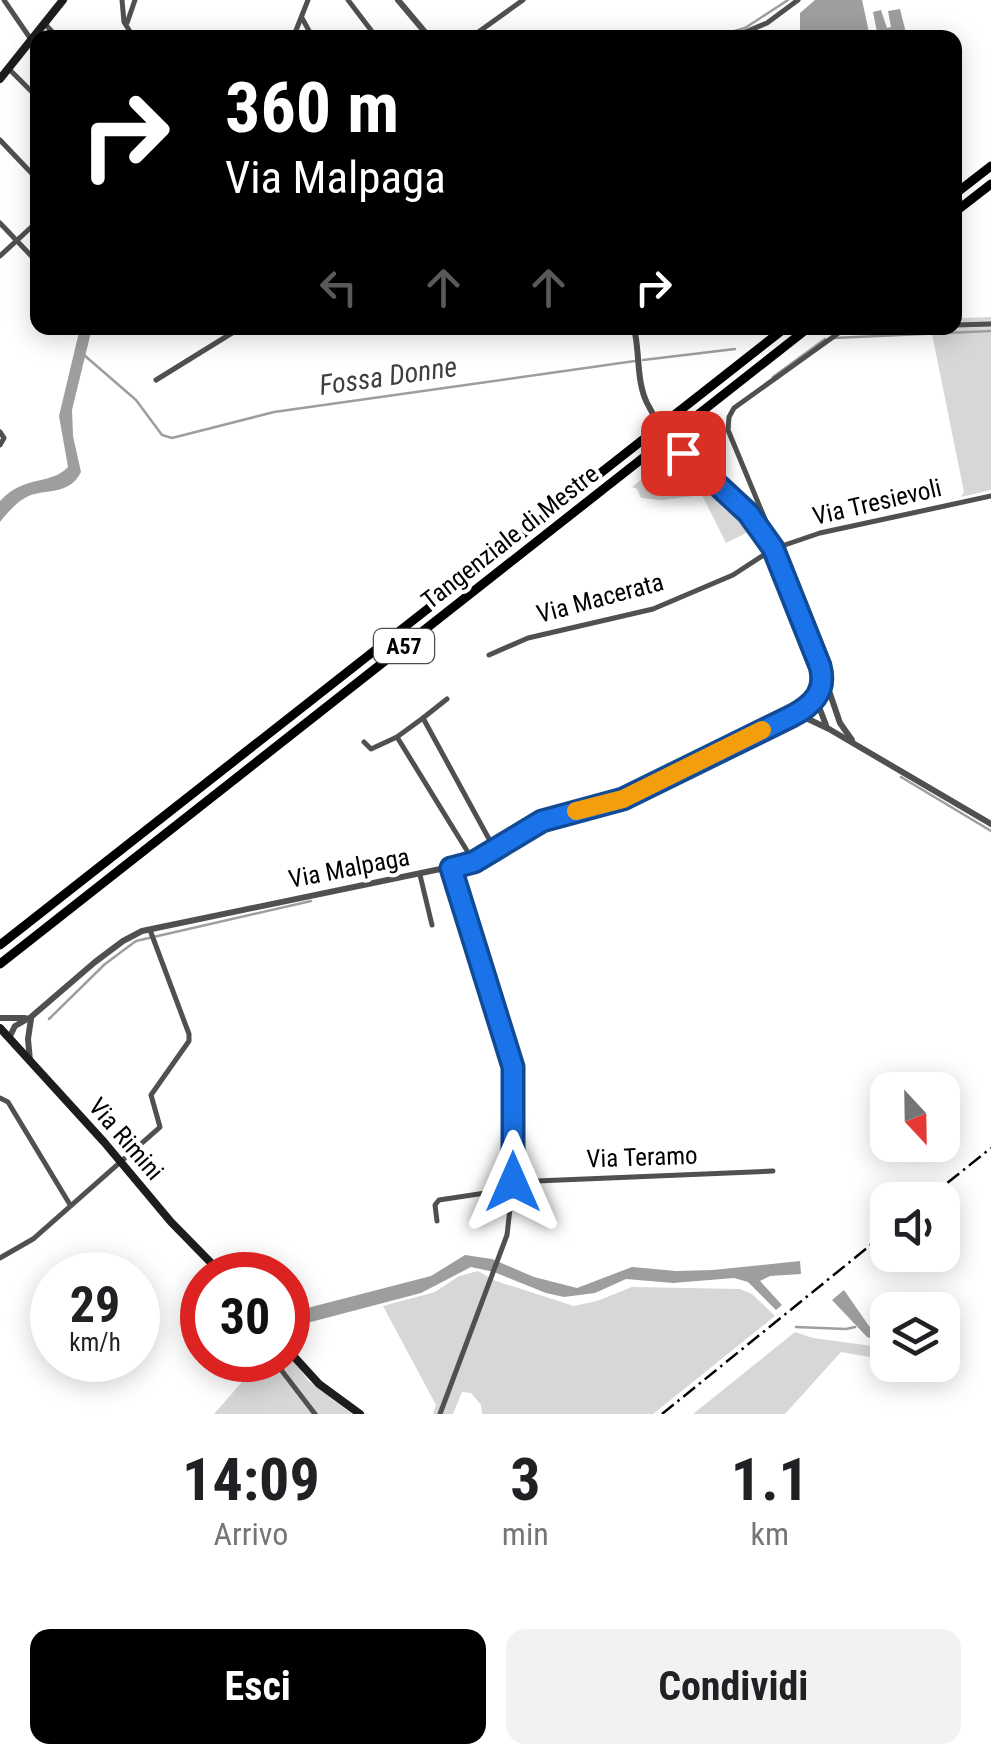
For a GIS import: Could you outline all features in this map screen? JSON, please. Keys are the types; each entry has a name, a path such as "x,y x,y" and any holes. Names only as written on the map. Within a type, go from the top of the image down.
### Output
{"highway":[{"path":"962,189 991,166"},
{"path":"962,207 991,184"},
{"name":"Tangenziale di Mestre","path":"0,945 777,335"},
{"name":"Tangenziale di Mestre","path":"0,964 799,335"}],"main road":[{"path":"36,30 63,0"},
{"path":"0,79 30,38"},
{"name":"Via Rimini","path":"0,1028 200,1252"},
{"path":"310,1374 360,1414"}],"street":[{"path":"4,0 30,38"},
{"path":"126,26 134,0 123,0 126,26 129,30"},
{"path":"297,30 308,0"},
{"path":"348,0 371,30"},
{"path":"398,0 423,30"},
{"path":"481,30 523,0"},
{"path":"750,30 798,0"},
{"path":"302,18 308,30"},
{"path":"43,22 50,30"},
{"path":"8,68 30,90"},
{"path":"0,140 30,172"},
{"path":"0,223 30,254"},
{"path":"0,256 30,228"},
{"path":"962,325 991,324"},
{"path":"156,380 227,335"},
{"path":"636,335 642,388 649,407 683,453 748,513 773,548 843,730 856,744"},
{"path":"766,537 769,531 731,440 729,417 753,392 777,379 835,335"},
{"name":"Via Tresievoli","path":"773,548 856,524 991,496"},
{"name":"Via Macerata","path":"488,655 528,638 667,604 732,574 773,548"},
{"path":"823,675 816,698 829,730"},
{"path":"816,698 835,708"},
{"name":"Via Malpaga","path":"10,1040 15,1026 122,941 474,862 542,821 623,799 792,716 816,698"},
{"path":"364,742 371,750 398,737 447,700"},
{"path":"792,716 808,719 856,744 991,824"},
{"path":"423,718 494,850"},
{"path":"398,737 474,862"},
{"path":"440,1414 498,1259 509,1223 513,1186 513,1067 451,868"},
{"path":"420,874 432,924"},
{"path":"0,1258 33,1239 160,1127 151,1095 190,1034 151,933"},
{"path":"0,1018 31,1017 30,1062"},
{"path":"0,1098 8,1102 69,1204"},
{"name":"Via Teramo","path":"437,1221 435,1204 439,1200 513,1186 773,1172"},
{"path":"291,1382 315,1414"}],"shaded area":[{"path":"815,0 862,0 868,30 800,30 800,13"},
{"path":"900,9 905,30 877,30 873,12 881,10 887,28 891,27 888,11"},
{"path":"991,317 991,490 961,497 964,492 932,335 962,335 962,318"},
{"path":"78,335 90,335 72,410 81,472 66,487 22,500 0,522 0,501 9,493 53,477 68,467 59,416"},
{"path":"676,452 752,530 726,543 702,495 662,500 641,498 632,487"},
{"path":"465,1255 492,1259 534,1277 577,1288 632,1267 713,1270 800,1261 801,1274 770,1276 760,1281 782,1305 776,1310 748,1282 734,1278 673,1283 626,1279 595,1293 564,1297 471,1267 421,1293 310,1322 310,1307 431,1276"},
{"path":"478,1271 496,1281 574,1306 632,1287 740,1289 752,1294 775,1316 653,1414 482,1414 481,1405 471,1393 462,1392 453,1414 433,1414 436,1405 383,1306 435,1292 459,1276"},
{"path":"844,1290 870,1327 870,1338 867,1337 832,1300"},
{"path":"795,1332 870,1346 870,1357 841,1352 785,1414 693,1414"},
{"path":"242,1382 310,1382 352,1414 214,1414"}],"waterway":[{"path":"738,30 788,0"},
{"name":"Fossa Donne","path":"962,332 991,331"},
{"name":"Fossa Donne","path":"833,338 901,335"},
{"name":"Fossa Donne","path":"773,377 825,339"},
{"name":"Fossa Donne","path":"643,360 735,349"},
{"name":"Fossa Donne","path":"84,355 136,400 162,435 172,438 274,412 635,361"},
{"path":"901,777 991,831"},
{"path":"49,1019 105,964 136,941 311,901"},
{"path":"796,1327 855,1327"}],"railway":[{"path":"948,1182 991,1148"},
{"path":"662,1414 870,1246"}],"slow traffic":[{"path":"576,811 623,799 762,730"}],"route":[{"path":"513,1182 513,1067 451,868 474,862 542,821 623,799 792,716 810,705 822,683 820,666 773,548 748,513 683,453"}]}
